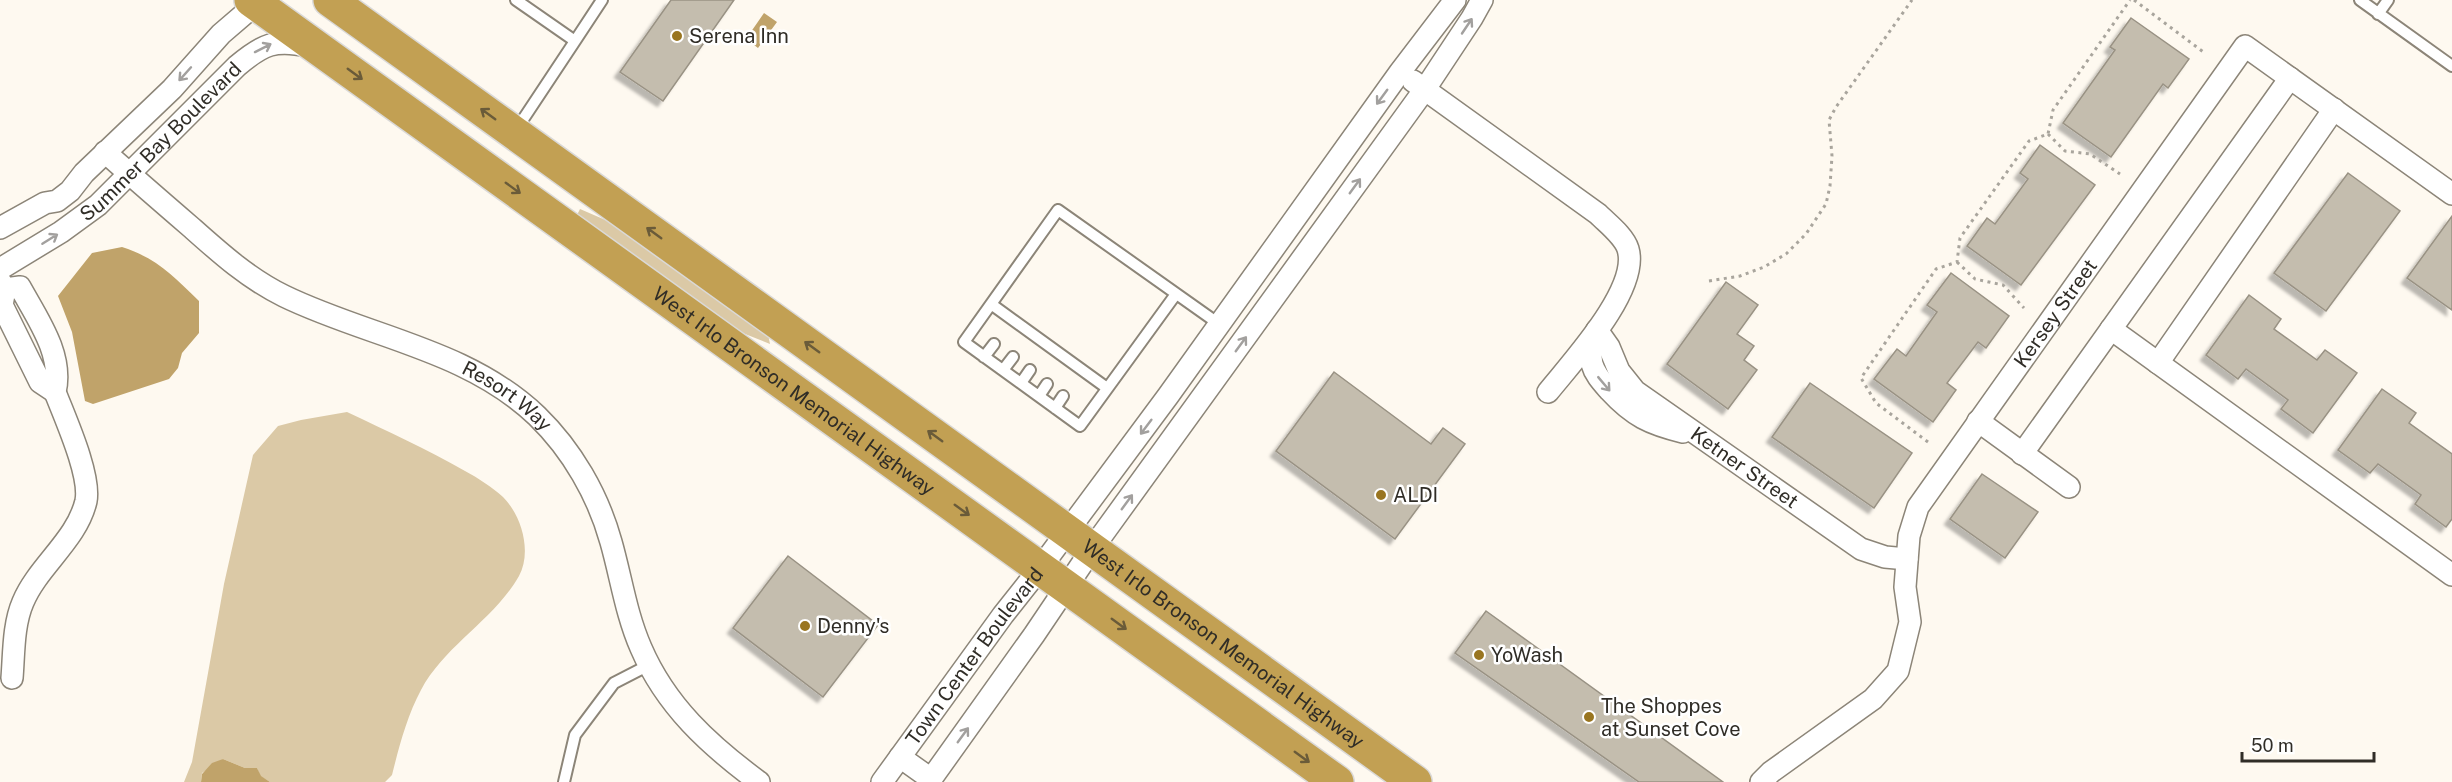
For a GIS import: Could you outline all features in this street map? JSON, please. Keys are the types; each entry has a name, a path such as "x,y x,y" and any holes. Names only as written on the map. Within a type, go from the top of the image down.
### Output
{"highway":[{"name":"West Irlo Bronson Memorial Highway","path":"330,0 1415,782"},
{"name":"West Irlo Bronson Memorial Highway","path":"254,2 1337,782"},
{"path":"254,2 312,13 382,38"}],"street":[{"path":"1080,540 1168,396 1400,72 1455,0"},
{"path":"1080,540 1190,414 1425,89 1482,0"},
{"name":"Summer Bay Boulevard","path":"0,228 45,203 57,201 70,191 84,173 172,89 221,34 254,2"},
{"name":"Summer Bay Boulevard","path":"0,269 84,216 130,174 237,66 264,46 285,42 308,46 326,53"},
{"name":"Kersey Street","path":"1761,782 1771,772 1873,699 1898,670 1910,622 1905,587 1909,536 1918,507 2245,46 2452,194"},
{"path":"1400,72 1598,214 1618,234 1628,249 1629,269 1624,288 1597,330 1548,392"},
{"path":"2022,454 2290,78"},
{"path":"2158,363 2334,109"},
{"name":"Resort Way","path":"105,152 228,260 265,286 312,308 457,363 505,390 537,416 577,466 598,504 612,543 633,628 649,665 685,719 714,748 759,782"},
{"path":"1259,268 1283,286"},
{"path":"12,678 18,619 23,601 75,525 86,501 86,483 55,392 59,376 46,334 20,287 3,285 2,305 40,382 55,392"},
{"path":"2111,329 2452,576"},
{"name":"Ketner Street","path":"1597,330 1609,347 1619,371 1635,391 1861,549 1907,559"},
{"path":"24,348 46,334"},
{"path":"1168,396 1190,414"},
{"path":"1978,422 2069,487"},
{"name":"Town Center Boulevard","path":"930,780 1034,635 1054,577 1080,540"},
{"name":"Town Center Boulevard","path":"882,782 1003,615 1054,577 1080,540"},
{"path":"900,757 930,780"}],"lane":[{"path":"516,0 575,40"},
{"path":"514,133 602,0"},
{"path":"2360,0 2452,66"},
{"path":"2379,14 2388,0"},
{"path":"1176,294 1080,426 964,342 1058,210 1219,324"},
{"path":"991,304 1009,323 1080,374 1107,388"},
{"path":"984,357 994,344"},
{"path":"1003,370 1012,357"},
{"path":"1021,383 1030,370"},
{"path":"1039,396 1047,384"},
{"path":"1055,408 1063,396"},
{"path":"564,782 575,735 614,683 649,665"}],"path":[{"path":"1709,280 1740,276 1764,267 1786,254 1806,234 1826,204 1830,186 1832,156 1829,120 1912,0"},
{"path":"2048,134 2053,110 2132,0 2206,54"},
{"path":"2048,134 2065,151 2090,154 2120,174"},
{"path":"1957,262 1960,238 2001,180 2029,141 2048,134"},
{"path":"1957,262 1975,279 2003,285 2024,308"},
{"path":"1928,442 1876,403 1861,378 1936,269 1957,262"}],"shaded area":[{"path":"764,13 777,22 758,48 746,39"},
{"path":"580,209 617,225 768,334 770,344 740,332 577,215"},
{"path":"122,247 155,263 199,301 199,333 182,353 178,368 169,379 93,404 85,401 72,332 58,296 92,253"},
{"path":"347,412 451,463 503,497 515,514 523,535 525,556 519,576 497,606 443,659 431,674 412,710 392,775 385,782 270,782 260,776 257,768 245,768 223,759 202,773 201,782 184,782 192,762 224,584 253,455 278,426"},
{"path":"223,759 245,768 257,768 261,776 270,782 201,782 202,774 212,763"}],"building":[{"name":"Serena Inn","path":"671,0 734,0 663,101 620,72"},
{"path":"2131,18 2189,59 2168,88 2163,84 2111,157 2063,123 2115,50 2110,47"},
{"path":"2040,145 2095,185 2021,285 1967,246 1987,218 1995,224 2028,179 2020,173"},
{"path":"2348,173 2400,211 2326,311 2274,273"},
{"path":"2452,216 2452,310 2407,278"},
{"path":"1951,273 2009,316 1986,348 1978,342 1947,383 1956,390 1933,422 1874,379 1897,349 1906,356 1937,312 1927,305"},
{"path":"1726,282 1758,305 1737,334 1754,346 1744,360 1757,370 1728,409 1667,364"},
{"path":"2249,295 2281,319 2274,329 2317,360 2325,350 2357,373 2313,433 2281,409 2288,400 2246,369 2238,379 2206,355"},
{"name":"ALDI","path":"1334,372 1431,444 1443,428 1465,444 1395,539 1276,451"},
{"path":"1810,383 1912,453 1874,508 1772,437"},
{"path":"2382,389 2416,413 2409,423 2452,454 2452,519 2446,527 2415,504 2421,495 2378,464 2370,473 2338,450"},
{"path":"1982,474 2038,512 2005,558 1950,519"},
{"name":"Denny's","path":"788,556 878,625 823,697 733,628"},
{"name":"The Shoppes at Sunset Cove","path":"1486,611 1723,782 1639,782 1455,653"}],"place":[{"name":"Serena Inn","path":"677,36"},
{"name":"ALDI","path":"1381,495"},
{"name":"Denny's","path":"805,626"},
{"name":"YoWash","path":"1479,655"},
{"name":"The Shoppes at Sunset Cove","path":"1589,717"}]}
